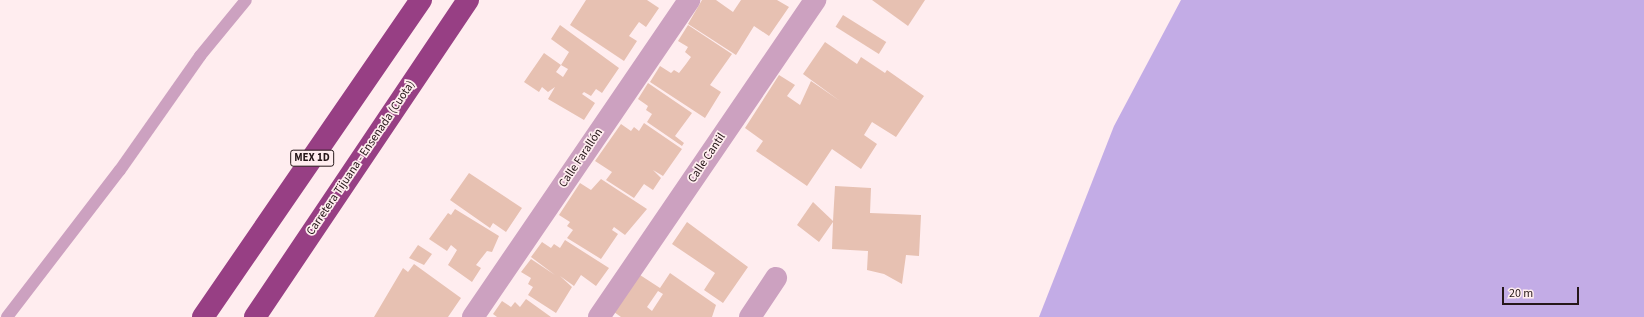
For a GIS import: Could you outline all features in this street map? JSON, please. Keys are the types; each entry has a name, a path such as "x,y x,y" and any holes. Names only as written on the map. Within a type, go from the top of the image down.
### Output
{"highway":[{"name":"MEX 1D","path":"203,317 421,0"},
{"name":"Carretera Tijuana - Ensenada (Cuota)","path":"255,317 468,0"},
{"path":"268,317 278,283"}],"street":[{"name":"Calle Farallón","path":"473,317 689,0"},
{"name":"Calle Cantil","path":"599,317 815,0"},
{"path":"750,317 776,278"}],"lane":[{"path":"7,317 120,170 200,56 246,0"}],"shaded area":[{"path":"1181,0 1644,0 1644,317 1039,317 1114,126"}],"building":[{"path":"586,0 647,0 659,8 646,27 639,22 629,36 637,41 624,61 570,25"},
{"path":"702,0 716,0 733,12 741,0 777,0 789,7 769,36 754,26 736,55 688,24"},
{"path":"872,0 925,0 908,26"},
{"path":"843,15 886,42 879,54 836,27"},
{"path":"560,25 619,68 602,93 596,89 591,96 584,92 582,94 595,103 584,120 548,99 555,87 548,92 542,87 539,92 524,82 544,53 561,65 569,52 551,39","holes":["561,65 568,69 563,77 556,72"]},
{"path":"688,25 732,54 710,85 721,92 705,118 650,82 660,66 671,73 674,70 679,73 691,57 685,52 688,47 678,41"},
{"path":"825,42 857,64 861,57 885,73 887,70 924,96 896,137 872,122 864,135 877,144 861,169 832,149 807,186 756,151 763,141 745,128 779,75 795,85 787,96 800,105 811,81 840,101 803,74"},
{"path":"648,83 692,113 675,136 684,143 682,146 647,122 652,114 646,110 648,106 638,99"},
{"path":"644,123 682,149 663,176 653,170 661,178 653,190 644,184 634,198 606,180 612,172 595,161 621,124 631,131 634,127 639,131"},
{"path":"469,173 522,208 506,232 493,223 490,228 450,200"},
{"path":"601,179 647,209 625,235 614,227 612,230 618,234 601,259 567,238 573,230 567,226 570,222 559,215 580,183 591,190"},
{"path":"835,186 871,188 870,213 921,215 919,256 906,255 902,284 884,274 867,270 868,251 832,249 833,222 819,242 797,225 813,202 833,221"},
{"path":"455,209 499,236 492,252 487,251 476,265 481,268 472,282 448,265 457,250 451,245 447,251 429,239 448,213 451,215"},
{"path":"687,222 748,267 723,303 704,290 715,273 672,244"},
{"path":"565,240 609,268 596,286 581,275 574,286 560,276 572,287 556,313 528,295 533,287 528,284 531,278 521,272 531,259 555,275 531,257 542,242 551,248 554,244 560,248"},
{"path":"418,245 432,254 424,265 409,258"},
{"path":"414,264 461,298 448,317 374,317 403,268 408,272"},
{"path":"670,273 716,305 712,317 621,317 614,312 640,275 660,288","holes":["658,291 663,294 652,311 647,307"]},
{"path":"526,299 551,317 497,317 493,314 502,301 511,307 515,302 520,307"}]}
